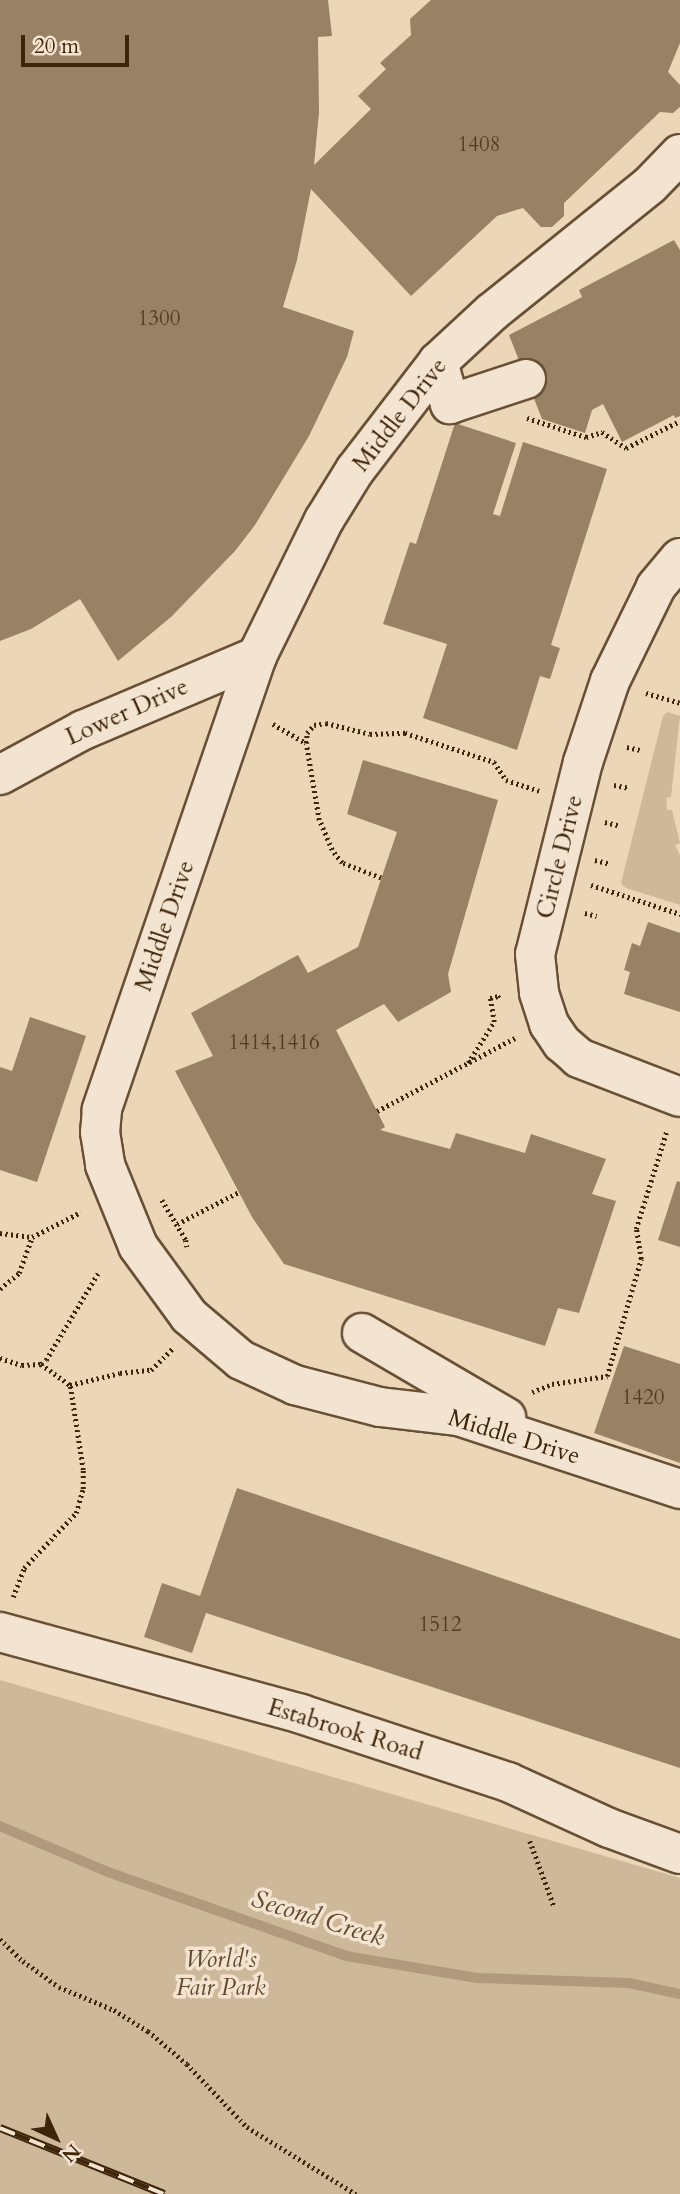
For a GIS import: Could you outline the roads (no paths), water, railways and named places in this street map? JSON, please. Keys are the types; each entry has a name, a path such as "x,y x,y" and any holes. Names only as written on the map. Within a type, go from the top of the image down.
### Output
{"street":[{"name":"Middle Drive","path":"680,154 650,185 492,312 438,362 355,470 324,520 257,656 102,1110 100,1132 105,1166 138,1246 189,1316 241,1360 295,1385 380,1408 458,1416 680,1489"},
{"path":"438,362 450,404 526,379"},
{"name":"Circle Drive","path":"675,1110 579,1058 562,1043 549,1024 539,993 535,954 583,762 610,681 656,587 680,558"},
{"name":"Lower Drive","path":"0,775 83,730 257,656"},
{"path":"362,1333 434,1372 559,1449"},
{"name":"Estabrook Road","path":"1,1633 327,1722 508,1782 609,1828 680,1854"}],"waterway":[{"name":"Second Creek","path":"0,1826 108,1872 346,1956 477,1978 629,1983 680,1994"}],"railway":[{"path":"0,2128 164,2194"}],"park label":[{"name":"World's Fair Park","path":"221,1974"}]}
